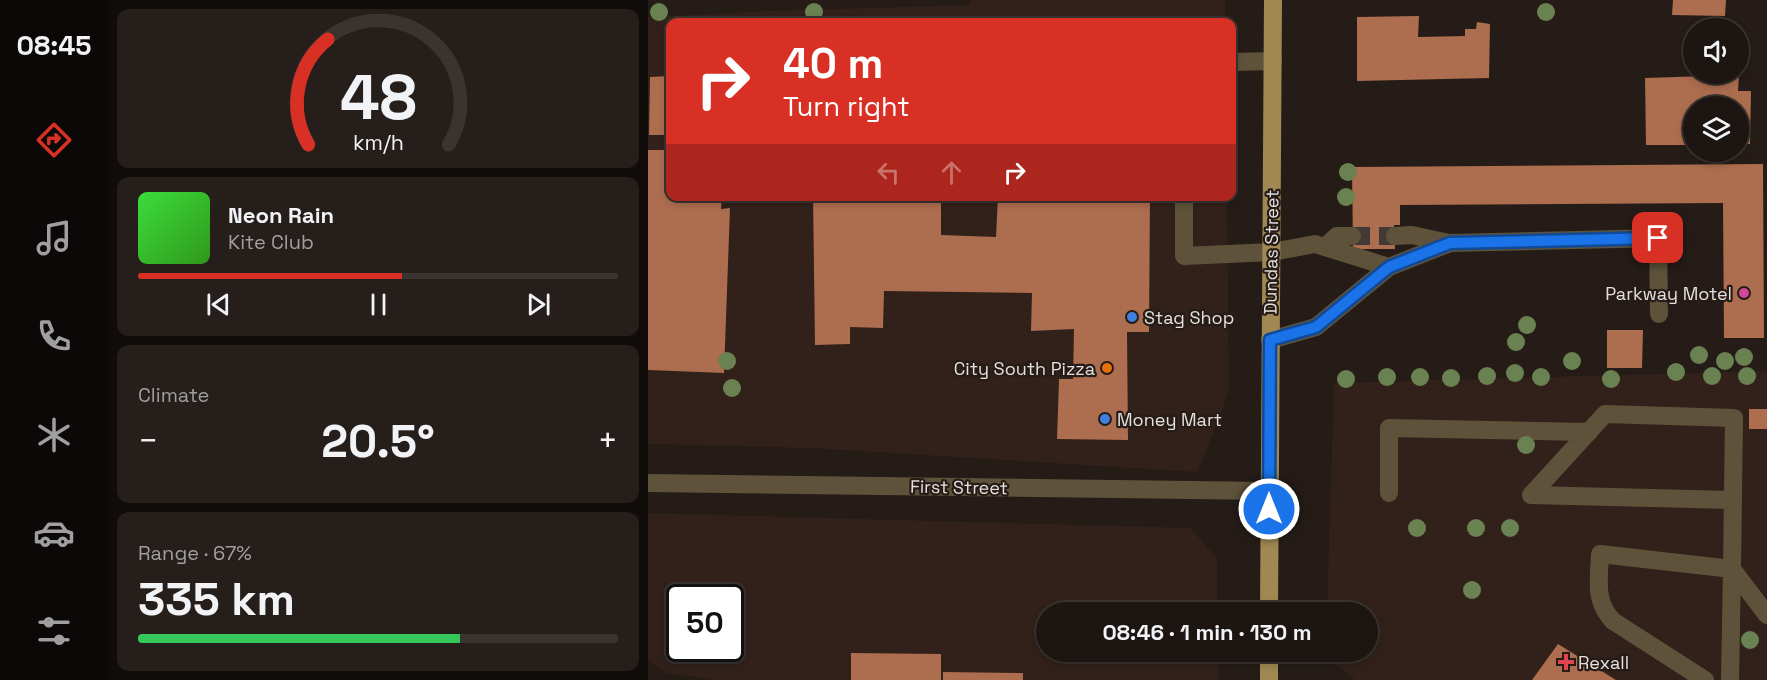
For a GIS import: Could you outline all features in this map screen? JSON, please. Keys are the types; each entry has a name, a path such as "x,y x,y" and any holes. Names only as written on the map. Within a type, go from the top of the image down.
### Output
{"main road":[{"name":"Dundas Street","path":"1269,602 1273,0"},
{"path":"1269,662 1269,680"}],"street":[{"path":"1236,62 1273,61"},
{"path":"1184,201 1184,256 1272,252 1315,244 1389,267"},
{"path":"1395,236 1412,235 1450,243 1658,238 1659,314"},
{"path":"1326,246 1336,236 1352,236"},
{"path":"1270,340 1316,327 1389,267 1450,243"},
{"path":"1730,680 1734,418 1605,414 1531,495 1732,500"},
{"path":"1389,493 1389,428 1588,432"},
{"name":"First Street","path":"648,483 1269,491"},
{"path":"1705,680 1613,621 1604,611 1599,594 1600,554 1731,569 1767,615"}],"shaded area":[{"path":"970,0 1225,0 1225,18 666,18 666,201 1227,201 1229,391 1198,472 812,448 648,444 648,17 970,5"},
{"path":"1767,371 1767,680 1355,680 1333,662 1378,662 1378,602 1327,602 1334,383"},
{"path":"648,513 1190,528 1217,558 1217,602 1036,602 1036,662 1218,662 1218,680 718,680 667,673 648,661"}],"building":[{"path":"1673,0 1726,0 1725,16 1672,15"},
{"path":"1419,16 1418,37 1465,36 1465,29 1476,29 1477,22 1490,24 1489,78 1357,81 1357,17"},
{"path":"666,76 666,135 649,135 650,77"},
{"path":"1683,77 1683,84 1738,84 1738,91 1751,91 1750,144 1749,96 1683,96 1683,145 1646,145 1645,78"},
{"path":"648,150 666,150 666,201 722,201 721,209 730,208 724,373 648,370"},
{"name":"Parkway Motel","path":"1763,164 1764,338 1724,338 1723,203 1400,205 1400,225 1394,225 1395,249 1353,249 1352,167"},
{"path":"813,201 941,201 941,235 996,237 998,201 1150,201 1149,332 1127,332 1128,440 1057,439 1059,379 1073,379 1074,329 1031,331 1032,293 884,291 883,328 850,327 850,344 815,345"},
{"path":"1607,330 1643,330 1642,368 1607,368"},
{"path":"1749,409 1767,409 1767,429 1749,429"},
{"name":"Rexall","path":"1558,644 1616,680 1532,680"},
{"path":"851,653 941,654 941,680 851,680"},
{"path":"943,672 1023,673 1023,680 943,680"}],"tunnel":[{"path":"1352,236 1395,236"}],"place":[{"name":"Parkway Motel","path":"1744,293"},
{"name":"Stag Shop","path":"1132,317"},
{"name":"City South Pizza","path":"1107,368"},
{"name":"Money Mart","path":"1105,419"},
{"name":"Rexall","path":"1566,662"}],"route":[{"path":"1269,509 1270,340 1316,327 1389,267 1450,243 1658,238"}]}
